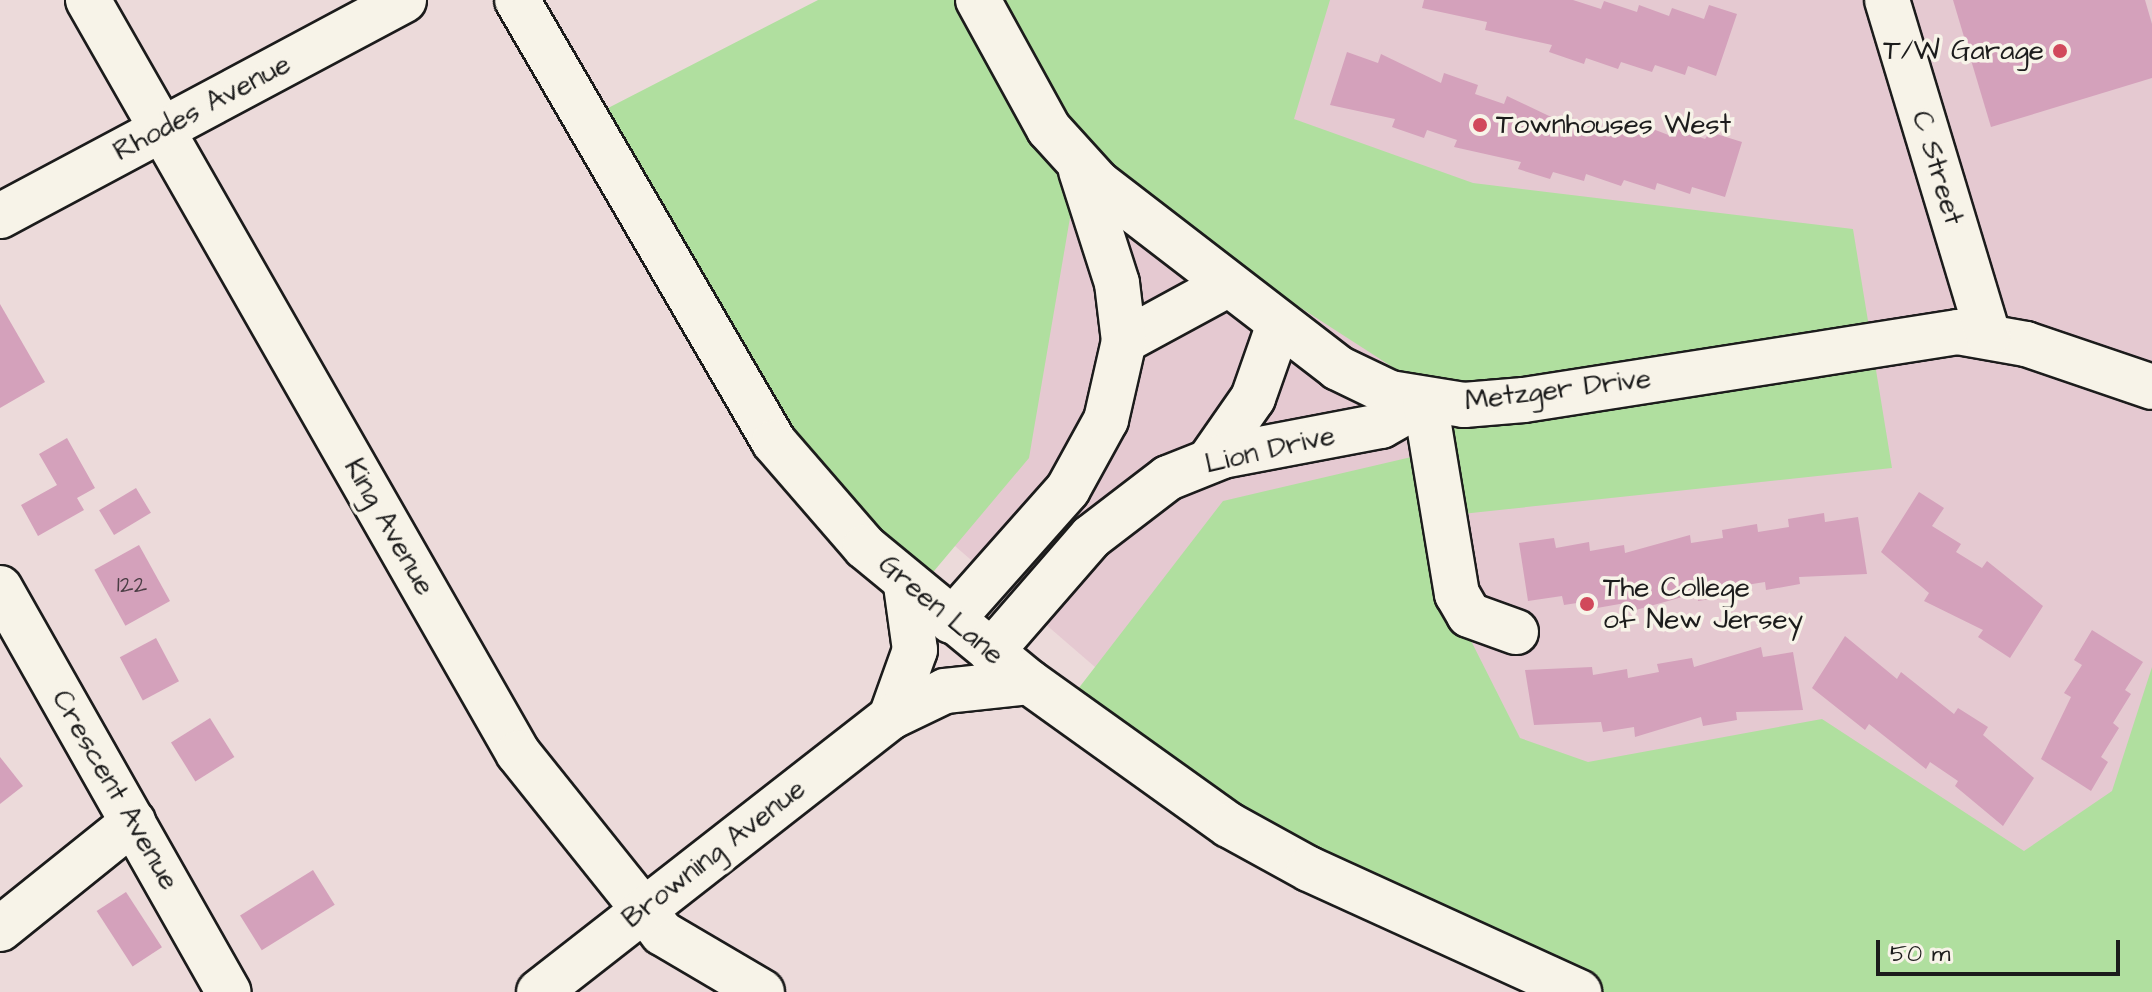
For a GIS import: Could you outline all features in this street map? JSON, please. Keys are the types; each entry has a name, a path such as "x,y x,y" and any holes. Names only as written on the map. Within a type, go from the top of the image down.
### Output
{"street":[{"name":"King Avenue","path":"88,0 518,753 641,911 682,948 762,992"},
{"name":"Rhodes Avenue","path":"0,216 404,0"},
{"name":"Green Lane","path":"517,0 774,442 836,517 906,585 1029,682 1229,825 1309,869 1579,992"},
{"name":"Metzger Drive","path":"978,0 1030,98 1079,165 1227,285 1359,380 1425,401 1524,400 1930,334 1988,335 2152,387"},
{"name":"C Street","path":"1887,0 1988,335"},
{"path":"951,621 1068,489 1091,454 1106,420 1124,341 1117,283 1079,165"},
{"path":"1124,341 1227,285"},
{"path":"1209,461 1248,409 1279,324"},
{"path":"1425,401 1457,594 1469,615 1516,632"},
{"name":"Lion Drive","path":"991,652 1127,504 1209,461 1381,426 1425,401"},
{"path":"891,717 915,650 906,585"},
{"name":"Crescent Avenue","path":"0,588 229,992"},
{"name":"Browning Avenue","path":"539,992 891,717 945,691 1029,682"},
{"path":"0,929 133,822"}],"shaded area":[{"name":"The College of New Jersey","path":"838,0 2152,0 2152,777 1982,992 1154,718 889,489"}],"green space":[{"path":"818,0 1330,0 1294,119 1473,183 1853,229 1892,468 1434,517 1458,615 1520,738 1588,762 1822,719 2024,851 2112,791 2152,667 2152,992 1594,992 1058,715 1223,501 1420,455 1411,379 1079,165 1029,458 908,602 579,123"}],"building":[{"name":"Townhouses West","path":"1424,0 1573,0 1601,9 1604,1 1637,12 1639,5 1669,16 1672,8 1704,19 1709,5 1737,14 1716,76 1688,66 1685,75 1655,65 1652,72 1621,62 1618,69 1586,58 1584,64 1549,52 1552,45 1485,30 1487,22 1422,8"},
{"name":"T/W Garage","path":"1953,0 2145,0 2152,24 2152,78 1991,127"},
{"name":"Townhouses West","path":"1347,52 1378,63 1381,54 1441,83 1444,73 1478,85 1475,94 1504,104 1507,96 1568,125 1571,117 1603,128 1606,120 1638,131 1640,124 1671,136 1674,128 1705,139 1710,132 1742,142 1725,197 1692,187 1690,194 1657,183 1655,190 1624,180 1621,186 1586,174 1584,181 1553,172 1550,179 1518,169 1521,162 1454,147 1457,140 1427,130 1424,138 1392,127 1395,119 1330,105"},
{"path":"0,304 45,382 0,408"},
{"path":"67,438 95,488 77,498 84,510 38,536 21,505 57,485 39,454"},
{"path":"136,488 151,513 114,535 99,510"},
{"path":"1919,492 1944,508 1932,526 1961,544 1956,552 1982,568 1987,561 2043,606 2010,658 1978,637 1983,630 1924,601 1929,593 1881,552"},
{"path":"1824,513 1825,522 1858,517 1867,574 1799,577 1800,584 1766,590 1765,582 1733,587 1735,595 1698,601 1697,593 1632,611 1631,602 1597,608 1596,600 1564,605 1562,596 1528,601 1519,543 1554,538 1556,548 1589,542 1590,551 1624,545 1625,553 1690,535 1691,543 1723,538 1722,530 1757,524 1758,532 1789,527 1788,519"},
{"path":"139,545 170,601 125,626 94,570"},
{"path":"2092,630 2143,662 2125,690 2131,694 2113,723 2119,728 2101,757 2108,762 2091,791 2041,759 2071,697 2064,693 2082,665 2074,660"},
{"path":"1845,636 1897,679 1901,672 1954,714 1958,708 1988,727 1983,735 2034,778 2003,826 1955,786 1958,781 1930,762 1926,769 1869,724 1865,730 1812,688"},
{"path":"156,638 179,681 143,701 120,657"},
{"path":"1761,647 1763,657 1793,652 1803,710 1736,712 1737,720 1703,726 1701,717 1635,737 1634,727 1603,732 1601,722 1534,725 1525,670 1592,667 1593,675 1627,669 1628,678 1659,672 1657,664 1692,658 1694,667"},
{"path":"210,718 234,757 195,781 171,742"},
{"path":"0,757 23,786 0,804"},
{"path":"313,870 335,905 262,950 240,916"},
{"path":"126,892 162,947 133,966 97,911"}],"place":[{"name":"T/W Garage","path":"2060,51"},
{"name":"Townhouses West","path":"1480,125"},
{"name":"The College of New Jersey","path":"1587,604"}]}
